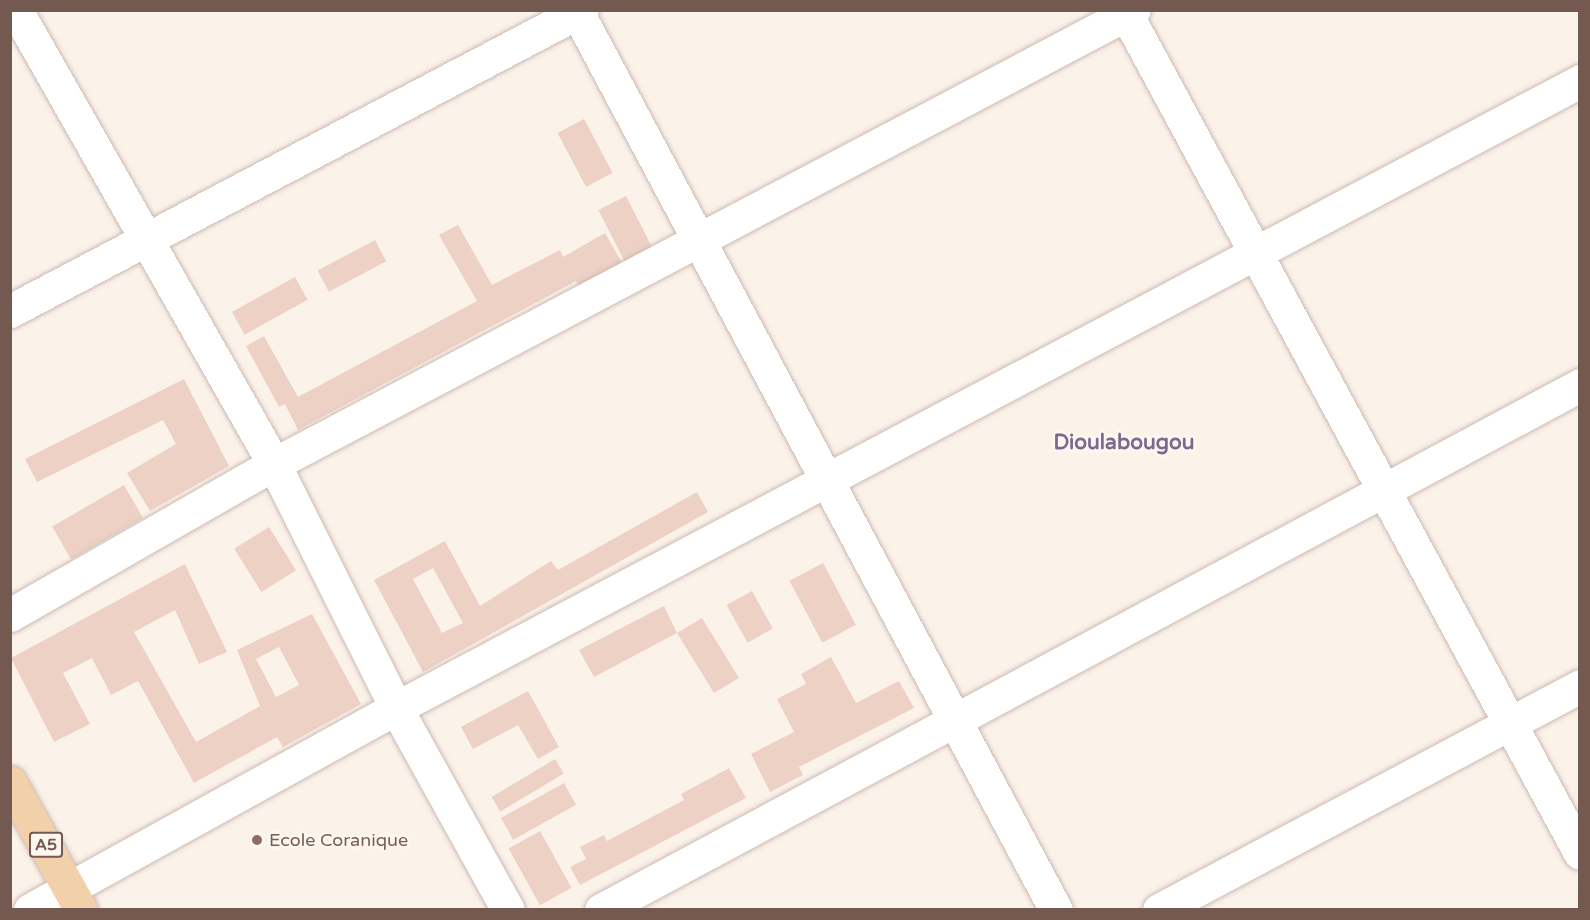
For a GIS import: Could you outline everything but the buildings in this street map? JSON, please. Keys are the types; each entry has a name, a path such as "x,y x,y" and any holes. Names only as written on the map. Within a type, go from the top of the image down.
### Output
{"main road":[{"name":"A5","path":"10,782 75,899"}],"street":[{"path":"16,10 147,236 274,464 396,708 508,909"},
{"path":"10,311 147,236 579,11 697,242 829,478 1056,909"},
{"path":"10,615 274,464 1128,12 1253,254 1511,722 1580,853"},
{"path":"30,909 75,899 396,708 1580,81"},
{"path":"601,909 1384,492 1580,385"},
{"path":"1159,909 1580,686"}],"place":[{"name":"Ecole Coranique","path":"257,840"}],"district":[{"name":"Dioulabougou","path":"1124,443"}]}
